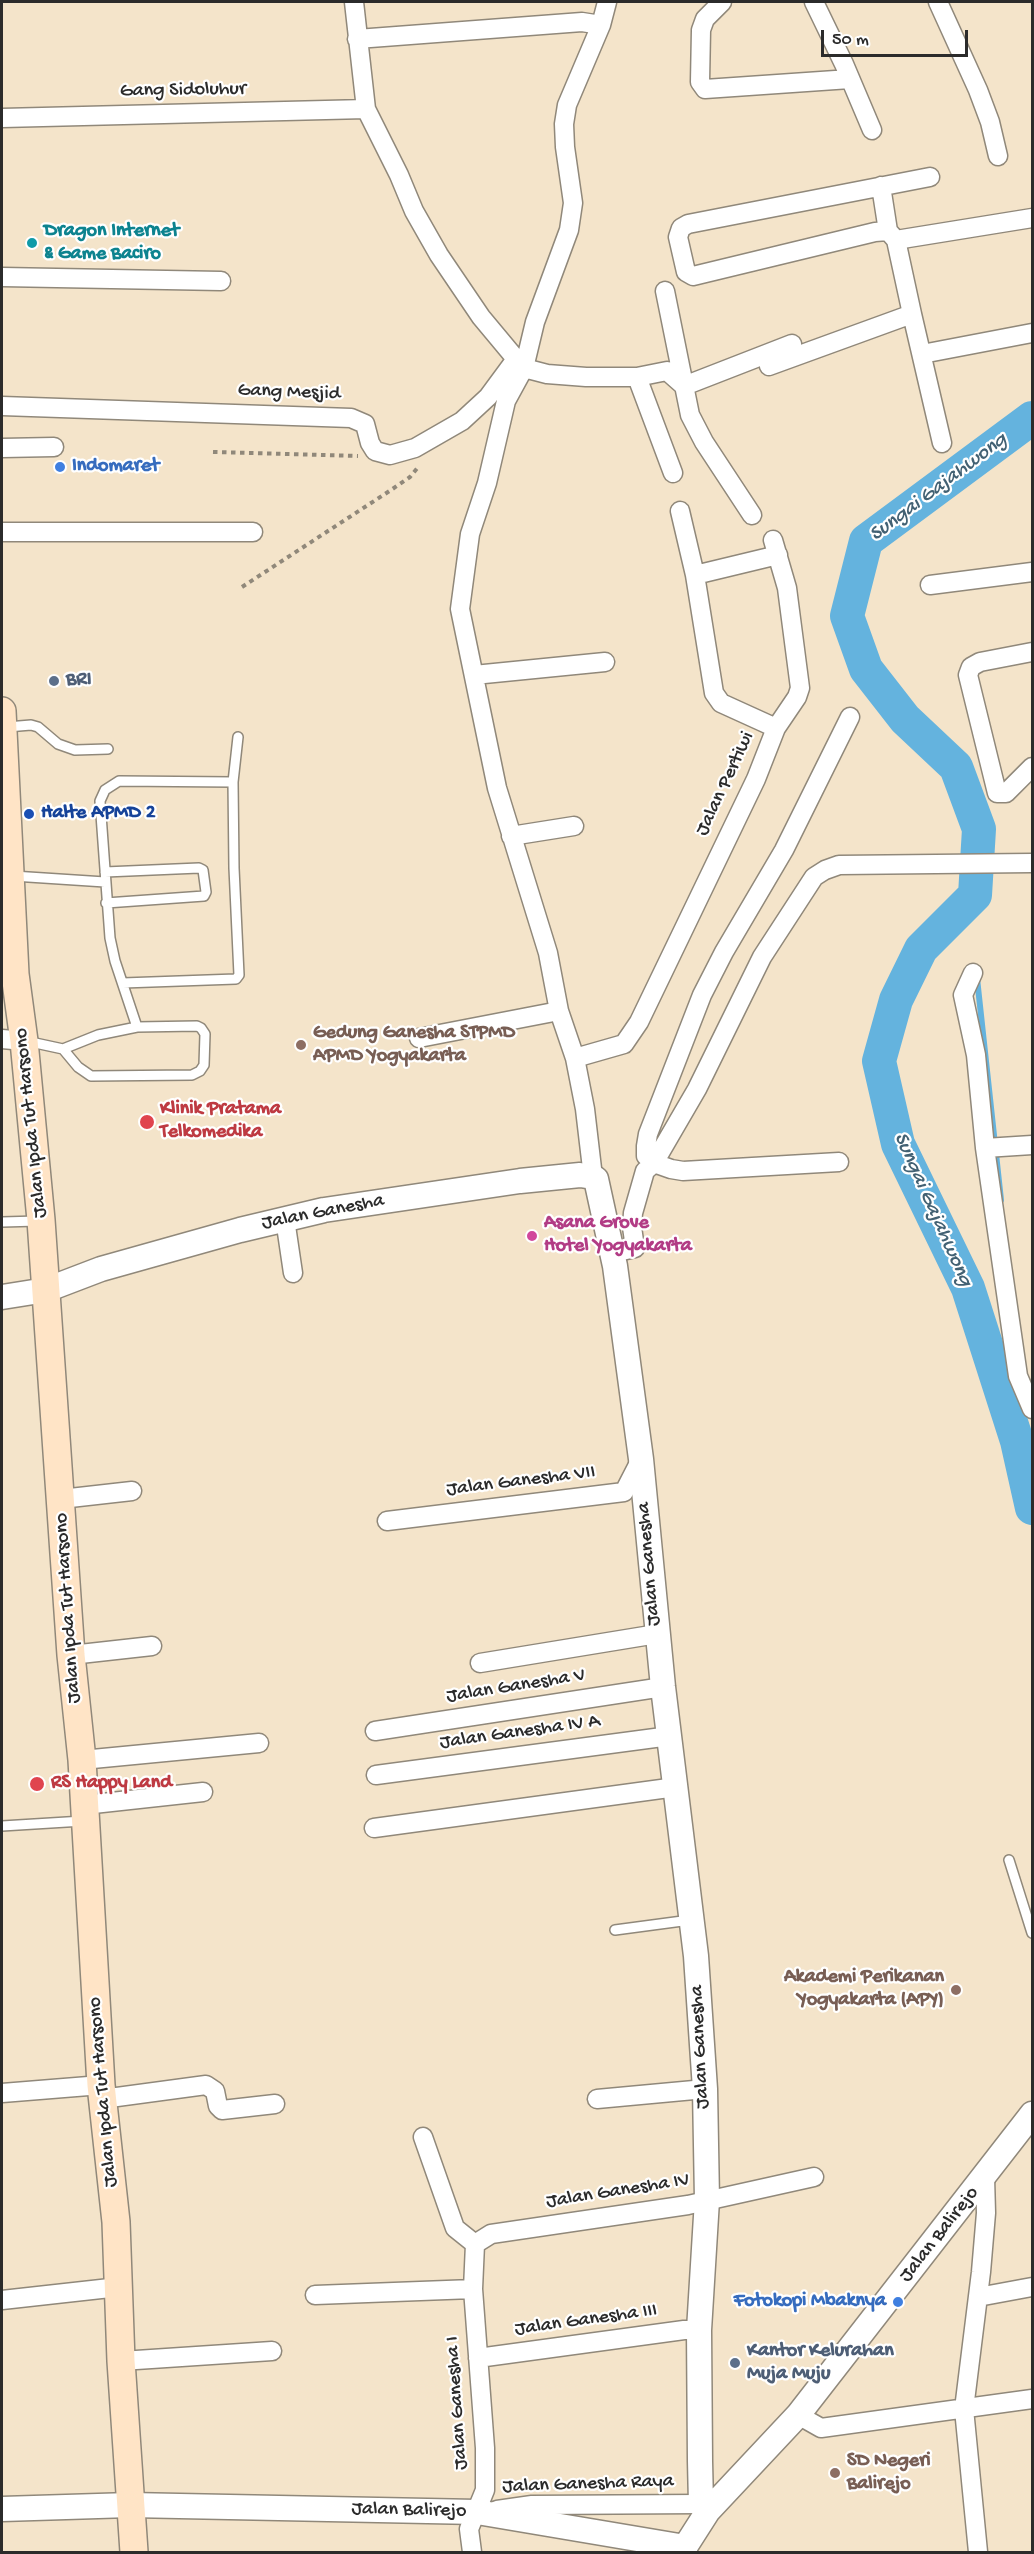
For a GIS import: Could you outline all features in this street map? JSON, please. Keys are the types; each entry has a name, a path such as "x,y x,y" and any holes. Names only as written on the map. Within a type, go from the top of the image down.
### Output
{"main road":[{"name":"Jalan Ipda Tut Harsono","path":"2,711 6,875 15,974 13,1040 41,1221 71,1655 82,1760 101,2092 116,2222 121,2361 134,2553"}],"street":[{"path":"354,2 366,109 414,211 439,255 481,318 520,363 547,374 637,377 667,371 684,386"},
{"path":"593,1177 585,1109 575,1058 559,1011 548,953 497,788 461,616 462,582 470,534 487,483 506,401 564,246 573,213 564,124 567,105 601,25 607,2"},
{"path":"722,2 705,19 700,30 700,82 705,89 850,79"},
{"path":"813,2 872,130"},
{"path":"938,2 978,90 990,122 998,156"},
{"path":"357,39 582,22 601,25"},
{"name":"Gang Sidoluhur","path":"2,118 366,109"},
{"path":"930,177 688,224 681,228 678,237 686,272 693,276 875,232 892,235 1032,218"},
{"path":"881,186 942,443"},
{"path":"2,277 221,280"},
{"path":"665,291 688,408 698,432 752,515"},
{"path":"769,366 912,314"},
{"path":"684,386 828,331"},
{"path":"922,354 1032,333"},
{"name":"Gang Mesjid","path":"2,406 351,418 365,424 370,443 375,451 390,455 415,448 462,421 520,363"},
{"path":"637,377 647,411 673,473"},
{"path":"2,448 54,447"},
{"name":"Jalan Pertiwi","path":"575,1058 624,1044 639,1023 756,778 776,728 721,703 714,693 695,575 680,511"},
{"path":"2,532 253,532"},
{"path":"695,575 776,548 787,588 800,688 797,697 776,728"},
{"path":"930,585 1032,572"},
{"path":"1032,652 980,662 972,667 968,675 998,794 1006,793 1032,767"},
{"path":"474,675 605,662"},
{"path":"839,1162 682,1171 654,1162 646,1156 648,1134 702,995 724,952 784,850 850,717"},
{"path":"511,836 574,826"},
{"path":"613,1253 635,1248 633,1213 639,1184 645,1171 654,1162 697,1089 762,957 814,877 839,865 1032,863"},
{"path":"973,973 963,995 976,1055 1032,1409"},
{"path":"419,1038 559,1011"},
{"path":"990,1147 1032,1145"},
{"name":"Jalan Ganesha","path":"2,1297 46,1290 101,1269 324,1210 520,1180 580,1175 596,1179 613,1253 641,1460 657,1634 692,1919 705,2089 707,2200 699,2330 705,2507"},
{"path":"285,1219 293,1273"},
{"name":"Jalan Ganesha VII","path":"387,1521 624,1492 641,1460"},
{"path":"61,1499 132,1491"},
{"path":"480,1663 657,1634"},
{"path":"71,1655 152,1646"},
{"name":"Jalan Ganesha V","path":"375,1731 663,1687"},
{"name":"Jalan Ganesha IV A","path":"376,1775 670,1736"},
{"path":"82,1760 259,1743"},
{"path":"374,1828 676,1787"},
{"path":"85,1813 203,1792"},
{"path":"2,2093 101,2092 206,2085 215,2091 218,2106 222,2110 275,2104"},
{"path":"597,2099 705,2089"},
{"name":"Jalan Balirejo","path":"2,2509 130,2505 477,2512 685,2550 705,2507 798,2415 1032,2114"},
{"path":"315,2295 473,2289 475,2244 455,2228 423,2137"},
{"name":"Jalan Ganesha IV","path":"475,2244 491,2235 688,2205 814,2177"},
{"path":"978,2553 964,2409 986,2212 985,2177"},
{"path":"2,2300 119,2287"},
{"path":"978,2297 1032,2287"},
{"name":"Jalan Ganesha I","path":"472,2553 469,2529 485,2490 486,2448 473,2289"},
{"name":"Jalan Ganesha III","path":"478,2358 684,2330 699,2330"},
{"path":"121,2361 272,2351"},
{"path":"798,2415 821,2428 1032,2398"},
{"name":"Jalan Ganesha Raya","path":"477,2512 532,2505 705,2507"}],"lane":[{"path":"2,728 32,725 58,744 75,750 108,749"},
{"path":"123,983 236,979 239,975 233,782 238,737"},
{"path":"137,1027 115,961 110,938 100,801 105,790 119,781 233,782"},
{"path":"6,875 105,877 199,868 203,870 206,892 204,896 106,903"},
{"path":"13,1040 63,1048 98,1035 137,1027 201,1028 206,1035 202,1069 192,1075 102,1077 83,1072 63,1048"},
{"path":"2,1222 41,1221"},
{"path":"2,1826 85,1813"},
{"path":"1009,1860 1032,1933"},
{"path":"615,1930 692,1919"}],"path":[{"path":"213,452 367,456"},
{"path":"243,587 410,477 418,470 422,460"}],"waterway":[{"name":"Sungai Gajahwong","path":"1032,418 866,541 847,616 866,669 905,719 956,767 979,829 975,895 921,949 896,1000 879,1061 898,1144 968,1288 1017,1441 1032,1508"},
{"path":"977,978 1001,1200"}],"place":[{"name":"Dragon Internet & Game Baciro","path":"32,243"},
{"name":"Indomaret","path":"60,467"},
{"name":"BRI","path":"54,681"},
{"name":"Halte APMD 2","path":"29,814"},
{"name":"Gedung Ganesha STPMD APMD Yogyakarta","path":"301,1045"},
{"name":"Klinik Pratama Telkomedika","path":"147,1122"},
{"name":"Asana Grove Hotel Yogyakarta","path":"532,1236"},
{"name":"RS Happy Land","path":"37,1784"},
{"name":"Akademi Perikanan Yogyakarta (APY)","path":"956,1990"},
{"name":"Fotokopi Mbaknya","path":"898,2302"},
{"name":"Kantor Kelurahan Muja Muju","path":"735,2363"},
{"name":"SD Negeri Balirejo","path":"835,2473"}]}
